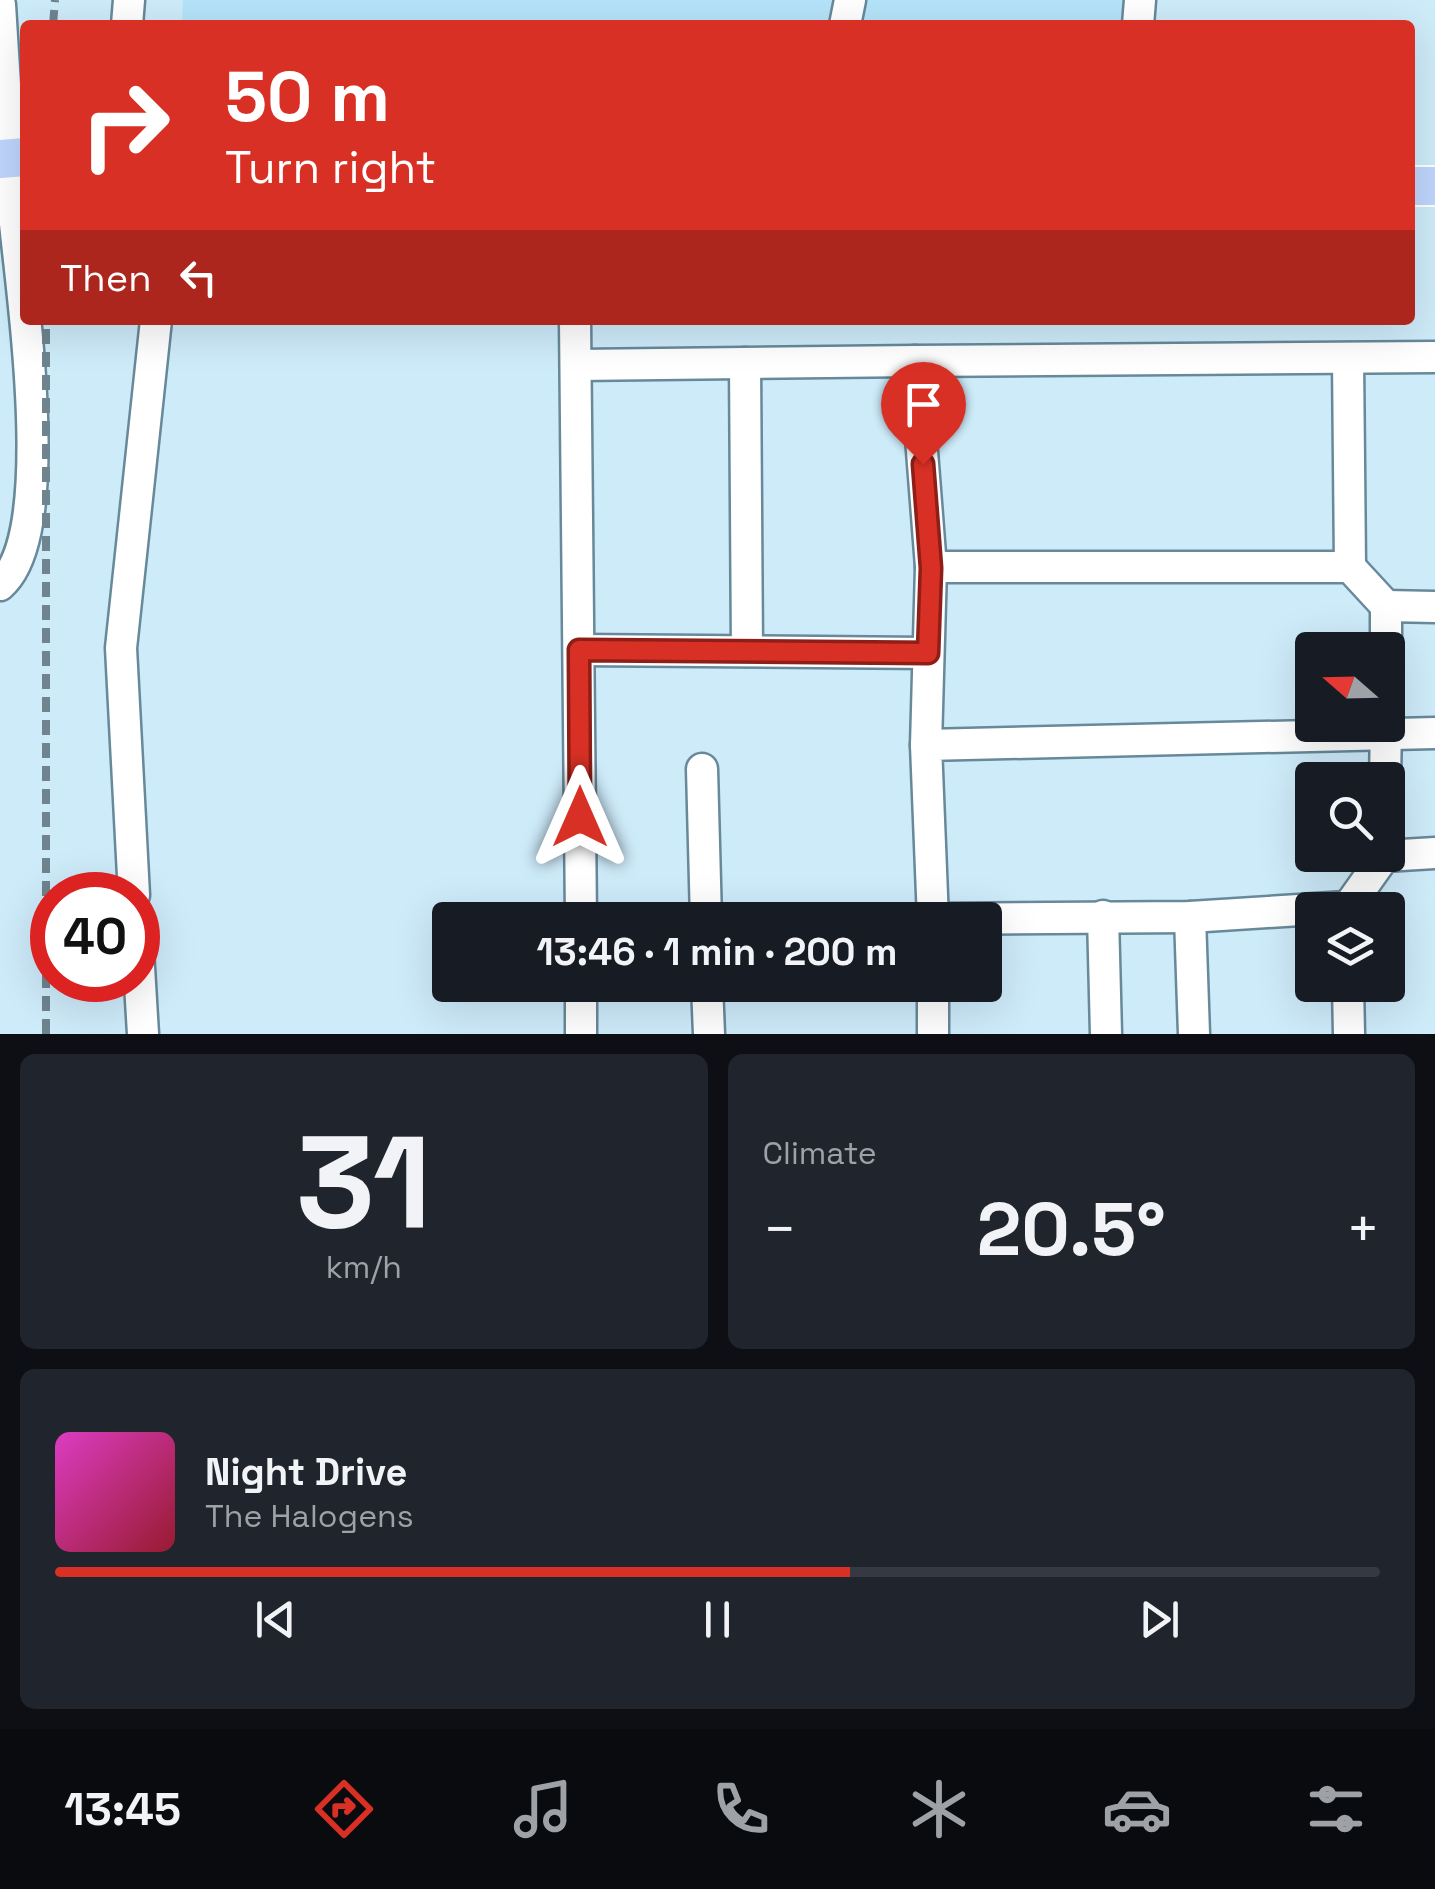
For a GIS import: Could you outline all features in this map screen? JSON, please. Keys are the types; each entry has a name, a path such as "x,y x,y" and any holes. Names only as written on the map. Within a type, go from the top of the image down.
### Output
{"street":[{"path":"0,5 20,263"},
{"path":"0,586 22,552 33,463 25,325"},
{"path":"133,872 121,648 155,325"},
{"path":"575,325 581,902"},
{"path":"578,364 1435,357"},
{"path":"1348,358 1350,567 1386,606 1386,632"},
{"path":"916,361 931,568 926,745 932,902"},
{"path":"744,363 747,651"},
{"path":"931,568 1350,567"},
{"path":"1386,606 1435,607"},
{"path":"579,650 928,653"},
{"path":"1405,730 1435,732"},
{"path":"926,745 1295,732"},
{"path":"702,769 706,902"},
{"path":"1405,855 1435,854"},
{"path":"1002,918 1295,911"},
{"path":"1104,916 1106,1034"},
{"path":"1190,916 1194,1034"},
{"path":"141,1002 143,1034"},
{"path":"581,1002 581,1034"},
{"path":"708,1002 708,1034"},
{"path":"933,1002 933,1034"},
{"path":"1348,1002 1349,1034"}],"shaded area":[{"path":"183,0 1136,0 1134,20 182,20"}],"railway":[{"path":"53,20 55,0"},
{"path":"46,325 46,1034"}],"route":[{"path":"580,817 579,650 928,653 931,568 923,464"}]}
